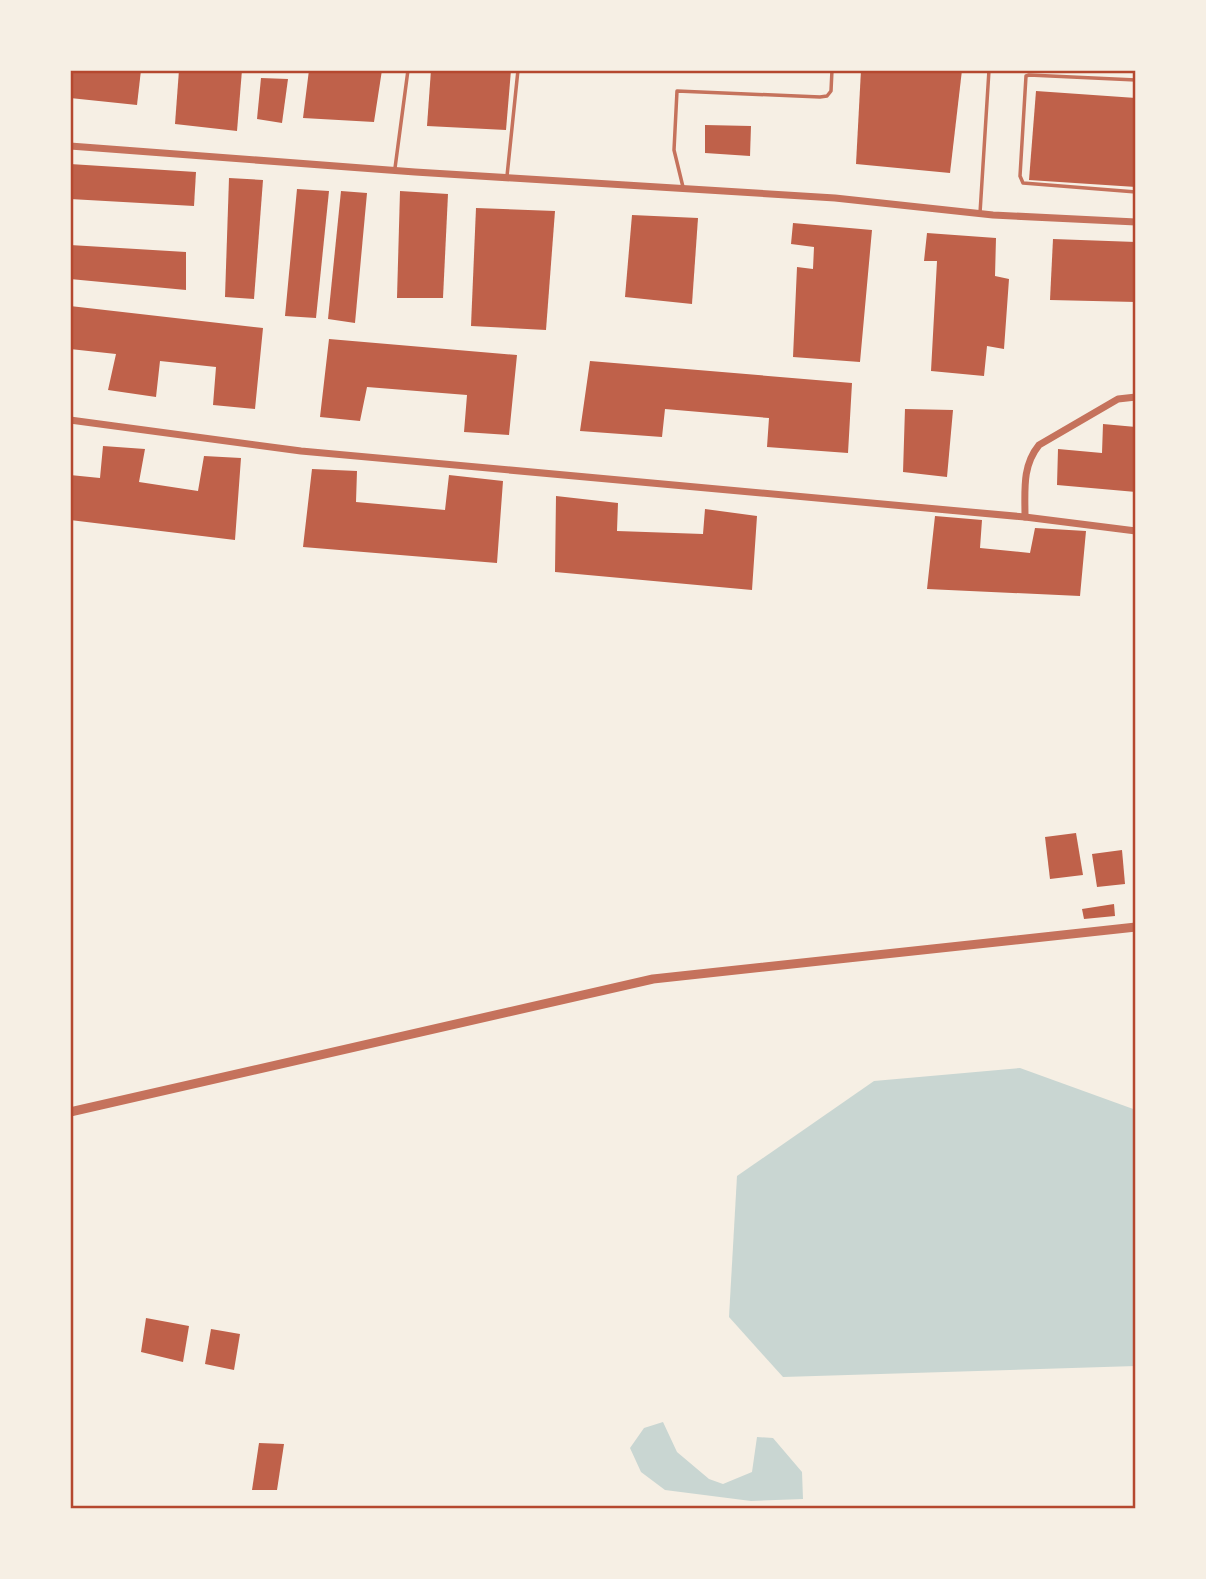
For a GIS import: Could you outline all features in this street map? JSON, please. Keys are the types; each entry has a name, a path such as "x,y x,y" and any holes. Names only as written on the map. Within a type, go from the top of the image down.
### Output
{"street":[{"path":"70,146 395,171 835,198 980,213 1136,222"},
{"path":"1025,517 1025,474 1032,454 1040,445 1118,400 1136,397"},
{"path":"70,420 315,452 1025,517 1136,531"},
{"path":"70,1112 653,979 1136,927"}],"lane":[{"path":"395,171 408,70"},
{"path":"507,178 518,70"},
{"path":"684,189 674,149 677,91 820,97 827,96 831,91 832,70"},
{"path":"980,213 989,70"},
{"path":"1136,80 1026,76 1020,176 1023,183 1136,192"}],"shaded area":[{"path":"1020,1068 1136,1110 1136,1366 783,1377 729,1317 737,1176 874,1081"},
{"path":"663,1422 677,1452 709,1479 723,1484 752,1472 757,1437 773,1438 802,1472 803,1499 751,1501 665,1490 641,1472 630,1448 644,1428"}],"building":[{"path":"70,70 141,70 137,105 70,98"},
{"path":"179,70 242,70 237,131 175,124"},
{"path":"309,70 382,70 374,122 303,118"},
{"path":"431,70 511,70 506,130 427,126"},
{"path":"861,70 962,70 950,173 856,164"},
{"path":"261,78 288,79 282,123 257,119"},
{"path":"1036,91 1136,98 1136,187 1029,180"},
{"path":"705,125 751,126 750,156 705,153"},
{"path":"70,164 196,172 194,206 70,199"},
{"path":"229,178 263,180 254,299 225,297"},
{"path":"297,189 329,191 316,318 285,316"},
{"path":"341,191 367,193 355,323 328,319"},
{"path":"400,191 448,194 443,298 397,298"},
{"path":"476,208 555,211 546,330 471,326"},
{"path":"632,215 698,218 692,304 625,297"},
{"path":"793,223 872,230 860,362 793,357 797,267 813,269 814,247 791,244"},
{"path":"927,233 996,238 995,276 1009,279 1004,349 987,346 984,376 931,371 937,261 924,261"},
{"path":"1053,239 1136,242 1136,302 1050,300"},
{"path":"70,245 186,252 186,290 70,279"},
{"path":"70,306 263,328 255,409 213,405 216,367 160,361 156,397 108,390 116,354 70,349"},
{"path":"329,339 517,355 509,435 464,432 467,395 367,387 360,421 320,417"},
{"path":"590,361 852,383 848,453 767,447 769,418 665,409 662,437 580,431"},
{"path":"905,409 953,410 947,477 903,472"},
{"path":"1103,424 1136,427 1136,492 1057,485 1058,449 1102,453"},
{"path":"103,446 145,449 139,482 198,491 204,456 241,458 235,540 70,520 70,475 100,478"},
{"path":"312,469 357,471 356,502 445,510 449,475 503,481 497,563 303,547"},
{"path":"556,496 618,503 617,531 703,534 705,509 757,516 752,590 555,572"},
{"path":"935,516 982,520 980,548 1030,553 1035,528 1086,531 1080,596 927,589"},
{"path":"1076,833 1083,875 1050,879 1045,837"},
{"path":"1122,850 1125,884 1097,887 1092,854"},
{"path":"1114,904 1115,916 1084,919 1082,909"},
{"path":"146,1318 189,1326 183,1362 141,1352"},
{"path":"211,1329 240,1334 234,1370 205,1364"},
{"path":"259,1443 284,1444 277,1490 252,1490"}]}
